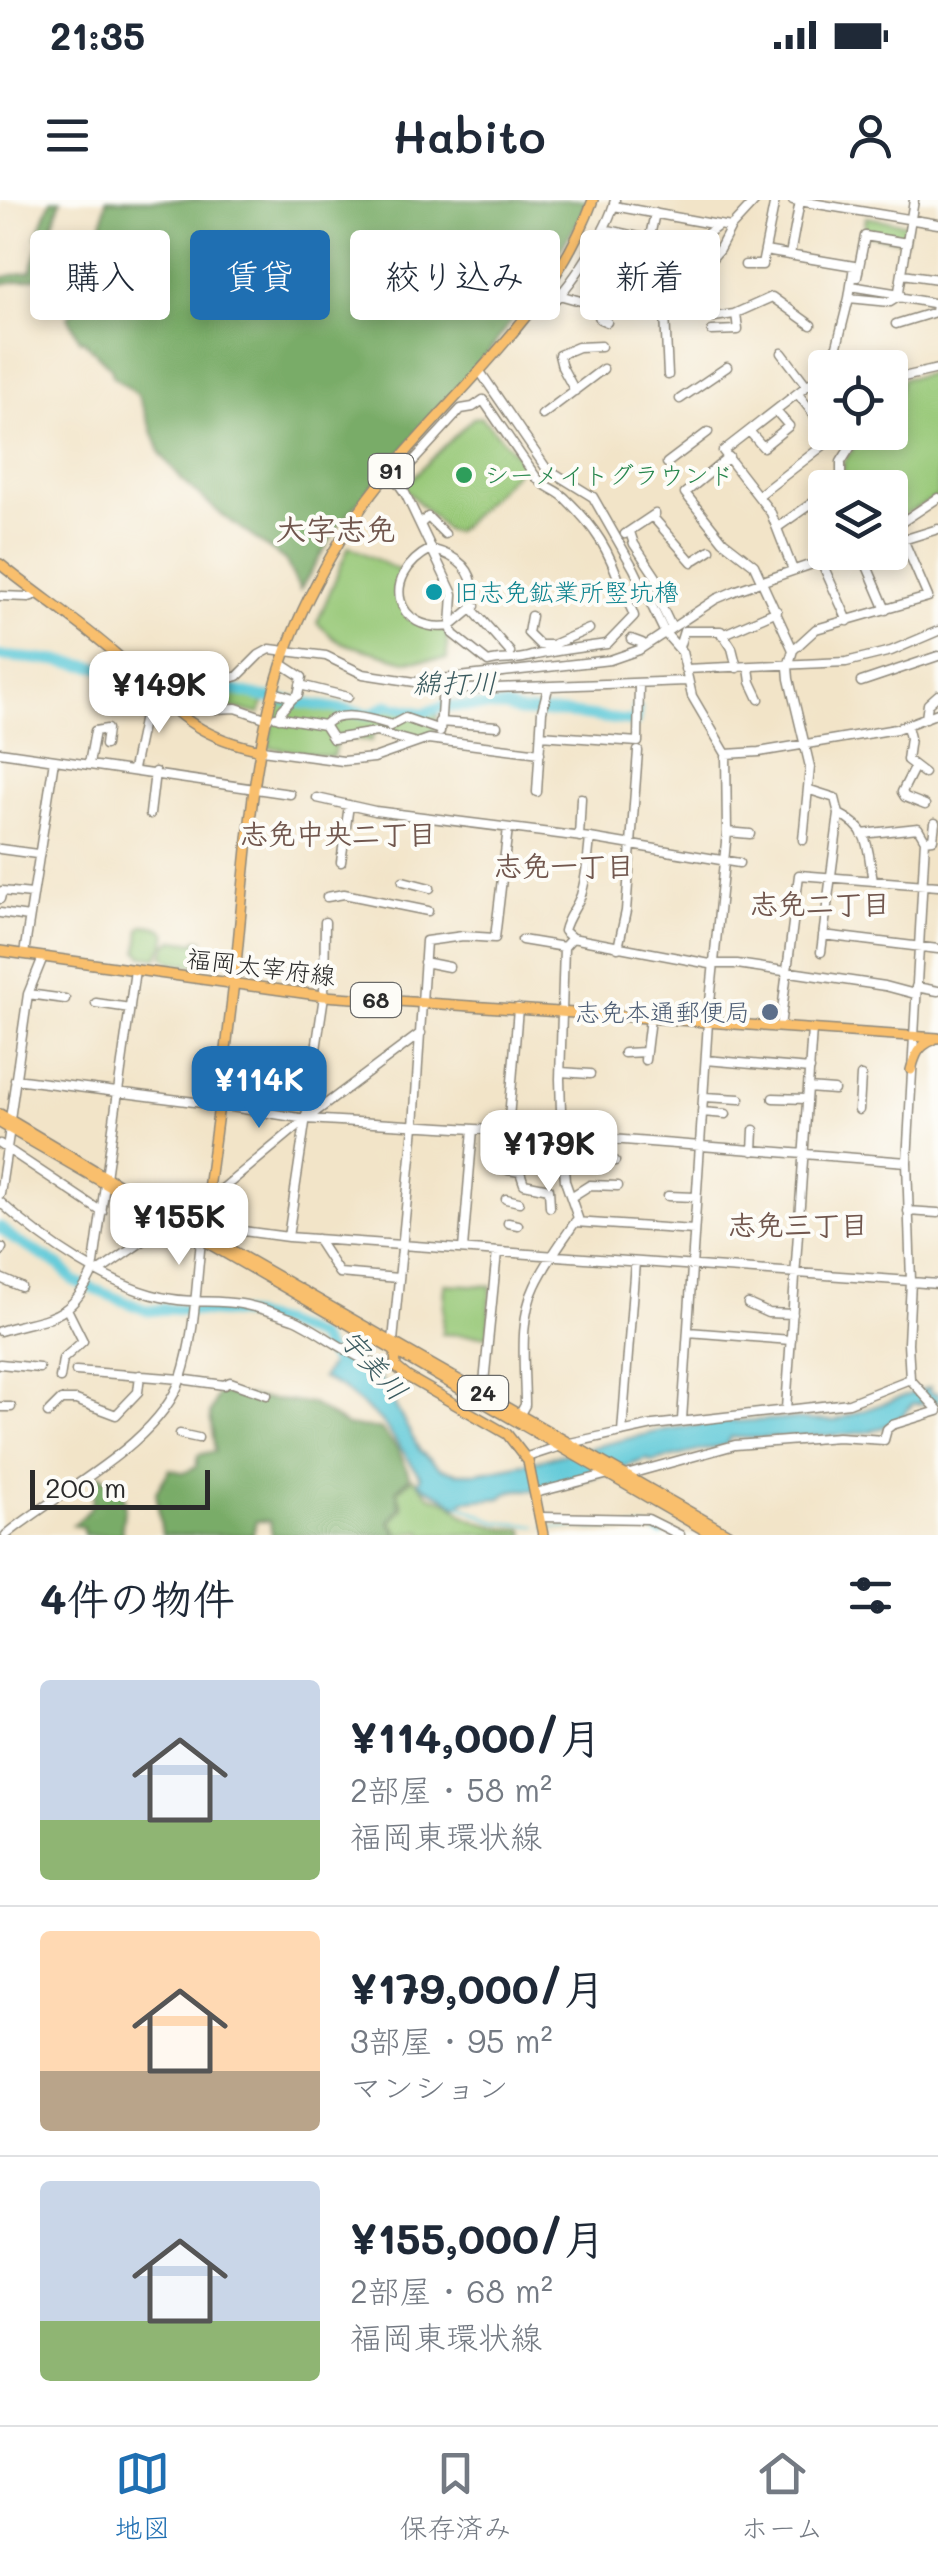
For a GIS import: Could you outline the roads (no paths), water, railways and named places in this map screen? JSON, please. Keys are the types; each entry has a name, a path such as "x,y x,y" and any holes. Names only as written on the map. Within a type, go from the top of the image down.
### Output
{"main road":[{"name":"91","path":"560,263 593,200"},
{"name":"91","path":"262,750 274,718 274,692 286,650 303,608 342,536 389,474 481,373 522,320"},
{"path":"0,564 117,655 176,715 242,746 262,750 202,1236"},
{"name":"福岡太宰府線","path":"0,951 324,996 936,1038"},
{"path":"911,1070 915,1054 936,1038"},
{"name":"24","path":"0,1114 7,1123 566,1446 730,1535"},
{"name":"24","path":"107,1179 170,1223 202,1236"},
{"path":"394,1346 396,1367"},
{"name":"24","path":"394,1346 520,1414 566,1446"},
{"name":"24","path":"396,1367 408,1378 507,1434 527,1459"},
{"path":"527,1459 543,1533"},
{"name":"24","path":"614,1472 713,1535"}],"street":[{"path":"720,248 731,227 756,200"},
{"path":"744,265 761,266 775,200"},
{"path":"849,298 890,302 899,296 914,200"},
{"path":"790,255 796,201 938,224"},
{"path":"612,230 604,228 615,203 731,227"},
{"path":"651,230 655,214"},
{"path":"712,230 719,225"},
{"path":"836,350 865,236 907,244"},
{"path":"765,251 854,266 853,286"},
{"path":"560,294 580,264"},
{"path":"902,274 938,280"},
{"path":"853,286 937,304 936,312 896,324"},
{"path":"560,295 596,305 600,319 607,322"},
{"path":"720,316 772,298 811,325"},
{"path":"712,331 738,330 736,313"},
{"path":"664,320 668,376"},
{"path":"574,391 559,355 578,347 601,346"},
{"path":"782,353 807,386 724,451 778,526 793,570"},
{"path":"680,399 728,368"},
{"path":"542,416 604,369"},
{"path":"908,376 938,369"},
{"path":"481,373 546,468 593,497 665,633 679,647 686,680 702,719 726,754 726,832 708,1022 682,1420"},
{"path":"798,394 808,407"},
{"path":"483,400 548,490 561,494 597,531 620,575 622,593 634,616 615,641 607,644 488,662 459,640 451,626 453,594 431,550 396,480 461,410 473,408 483,400"},
{"path":"749,431 763,447 788,426 776,410"},
{"path":"667,463 708,432"},
{"path":"758,496 817,450"},
{"path":"729,458 685,492 722,542 754,564 793,650"},
{"path":"908,518 938,498"},
{"path":"778,526 808,505"},
{"path":"616,537 654,515 694,561 710,550"},
{"path":"420,524 428,516 445,534"},
{"path":"908,539 938,528"},
{"path":"630,532 661,582 660,602 670,624"},
{"path":"908,548 930,594"},
{"path":"431,550 457,558 473,582 472,603 476,606 451,626 425,625 405,610 400,598 398,588 406,567 431,550"},
{"path":"133,672 150,662 231,678 270,648 334,658 363,674 414,682 610,660 630,655 716,599 808,565"},
{"path":"825,570 848,621"},
{"path":"868,570 886,610"},
{"path":"803,840 810,767 788,667 793,650 816,628 886,610 930,594 938,584"},
{"path":"0,596 28,598 38,594"},
{"path":"472,609 518,646 552,645 589,629"},
{"path":"722,635 777,612"},
{"path":"518,646 531,616"},
{"path":"686,669 846,662 938,630"},
{"path":"679,647 684,631 720,632 732,648 737,668"},
{"path":"631,639 642,642"},
{"path":"861,682 938,656"},
{"path":"274,718 298,695 302,677 282,664"},
{"path":"750,668 759,699"},
{"path":"440,741 442,679"},
{"path":"116,680 136,687 166,683 183,686 213,710 236,708 324,725"},
{"path":"443,690 686,680"},
{"path":"541,735 638,742 639,683"},
{"path":"300,685 348,697"},
{"path":"134,769 148,688"},
{"path":"536,792 542,711 548,688"},
{"path":"274,692 294,698"},
{"path":"926,718 928,704 938,695"},
{"path":"726,754 759,752 906,726 938,713"},
{"path":"324,725 332,717 343,716 392,724"},
{"path":"384,734 392,724 405,718 440,726 497,726"},
{"path":"324,725 333,739 371,732 413,742 440,741 540,753"},
{"path":"906,726 910,738 907,760 924,773"},
{"path":"89,764 95,731 107,729 105,745"},
{"path":"262,750 345,761 374,758 413,742"},
{"path":"618,948 626,911 638,751"},
{"path":"0,752 290,794"},
{"path":"24,954 54,760"},
{"path":"914,768 902,792 925,805"},
{"path":"150,814 155,772"},
{"path":"810,790 835,798 839,814 821,952"},
{"path":"317,798 740,862"},
{"path":"579,836 581,798"},
{"path":"342,862 350,805"},
{"path":"839,814 856,823 862,834 871,856 873,881"},
{"path":"925,840 933,839 935,823"},
{"path":"394,1346 426,941 463,936 495,938 508,828"},
{"path":"535,1492 736,1446 884,1440 892,1425 937,1410 911,1380 908,1342 911,1282 907,1162 925,840 918,828 862,834"},
{"path":"726,832 750,834"},
{"path":"590,838 581,895 564,931 572,938 715,964 938,991"},
{"path":"0,849 38,854"},
{"path":"780,1027 799,875 938,886"},
{"path":"403,880 430,888"},
{"path":"0,899 2,890 32,894"},
{"path":"328,897 344,894 428,911"},
{"path":"0,913 29,917"},
{"path":"288,1237 324,996 325,922"},
{"path":"823,936 938,949"},
{"path":"520,1414 525,1405 526,1315 533,1288 578,1212 565,1182 562,1136 564,948 572,938"},
{"path":"522,940 564,948"},
{"path":"0,1194 28,994 42,957"},
{"path":"424,962 450,967"},
{"path":"0,1331 68,1310 96,1270 134,970"},
{"path":"28,994 64,999"},
{"path":"96,1003 130,1008"},
{"path":"508,1131 518,1008"},
{"path":"646,1052 650,1018"},
{"path":"786,1409 812,1029"},
{"path":"420,1033 221,1190 216,1220 220,1228 288,1237 938,1284"},
{"path":"624,1052 646,1052 659,1047"},
{"path":"706,1060 810,1069"},
{"path":"561,1072 590,1074"},
{"path":"859,1110 861,1076"},
{"path":"15,1079 306,1120 508,1131 907,1162"},
{"path":"808,1088 834,1090"},
{"path":"704,1096 740,1099"},
{"path":"773,1098 807,1099"},
{"path":"702,1112 726,1114"},
{"path":"463,1249 472,1129"},
{"path":"753,1150 754,1130"},
{"path":"608,1160 612,1140"},
{"path":"4,1146 102,1212"},
{"path":"508,1170 520,1172 524,1184 548,1189 550,1208"},
{"path":"571,1197 590,1185 618,1186"},
{"path":"668,1196 696,1197"},
{"path":"506,1200 520,1202"},
{"path":"0,1202 42,1239 112,1280 152,1295 241,1304 287,1317 307,1324 381,1368 396,1367"},
{"path":"908,1211 938,1213"},
{"path":"575,1222 694,1230"},
{"path":"96,1270 170,1223"},
{"path":"508,1223 518,1224"},
{"path":"6,1535 148,1429 168,1405 184,1379 202,1236"},
{"path":"317,1239 339,1273 398,1278"},
{"path":"482,1392 497,1252"},
{"path":"622,1432 635,1262"},
{"path":"0,1278 21,1288"},
{"path":"748,1304 768,1313 793,1314"},
{"path":"60,1378 63,1359 83,1341 68,1310"},
{"path":"688,1332 791,1340"},
{"path":"0,1364 39,1368"},
{"path":"76,1371 230,1382 266,1394"},
{"path":"48,1413 61,1400 76,1400 116,1415 138,1392 140,1375"},
{"path":"527,1459 566,1446 682,1420 849,1403 911,1380"},
{"path":"0,1407 11,1407"},
{"path":"180,1434 198,1438"},
{"path":"542,1518 648,1519 680,1535"}],"water":[{"path":"339,1349 376,1371 420,1451 440,1468 456,1473 514,1466 668,1429 722,1422 834,1421 930,1387 930,1393 938,1393 938,1402 912,1404 903,1415 878,1429 832,1435 731,1437 726,1445 651,1462 648,1459 572,1483 515,1490 501,1498 465,1501 457,1506 418,1482 421,1477 383,1423 341,1387 322,1378"}],"waterway":[{"name":"綿打川","path":"0,656 125,672 145,670 263,697 372,714 387,705 423,713 444,706 506,707 519,712 635,722 637,709"},
{"name":"宇美川","path":"0,1227 59,1265 74,1281 148,1311 242,1314 281,1323 318,1338 340,1370"},
{"path":"460,1505 496,1522 537,1526"},
{"path":"545,1527 648,1529 662,1535"}],"place":[{"name":"シーメイトグラウンド","path":"464,475"},
{"name":"旧志免鉱業所竪坑櫓","path":"434,592"},
{"name":"志免本通郵便局","path":"770,1012"}],"district":[{"name":"大字志免","path":"336,530"},
{"name":"志免中央二丁目","path":"338,834"},
{"name":"志免一丁目","path":"564,866"},
{"name":"志免二丁目","path":"820,904"},
{"name":"志免三丁目","path":"798,1225"}]}
